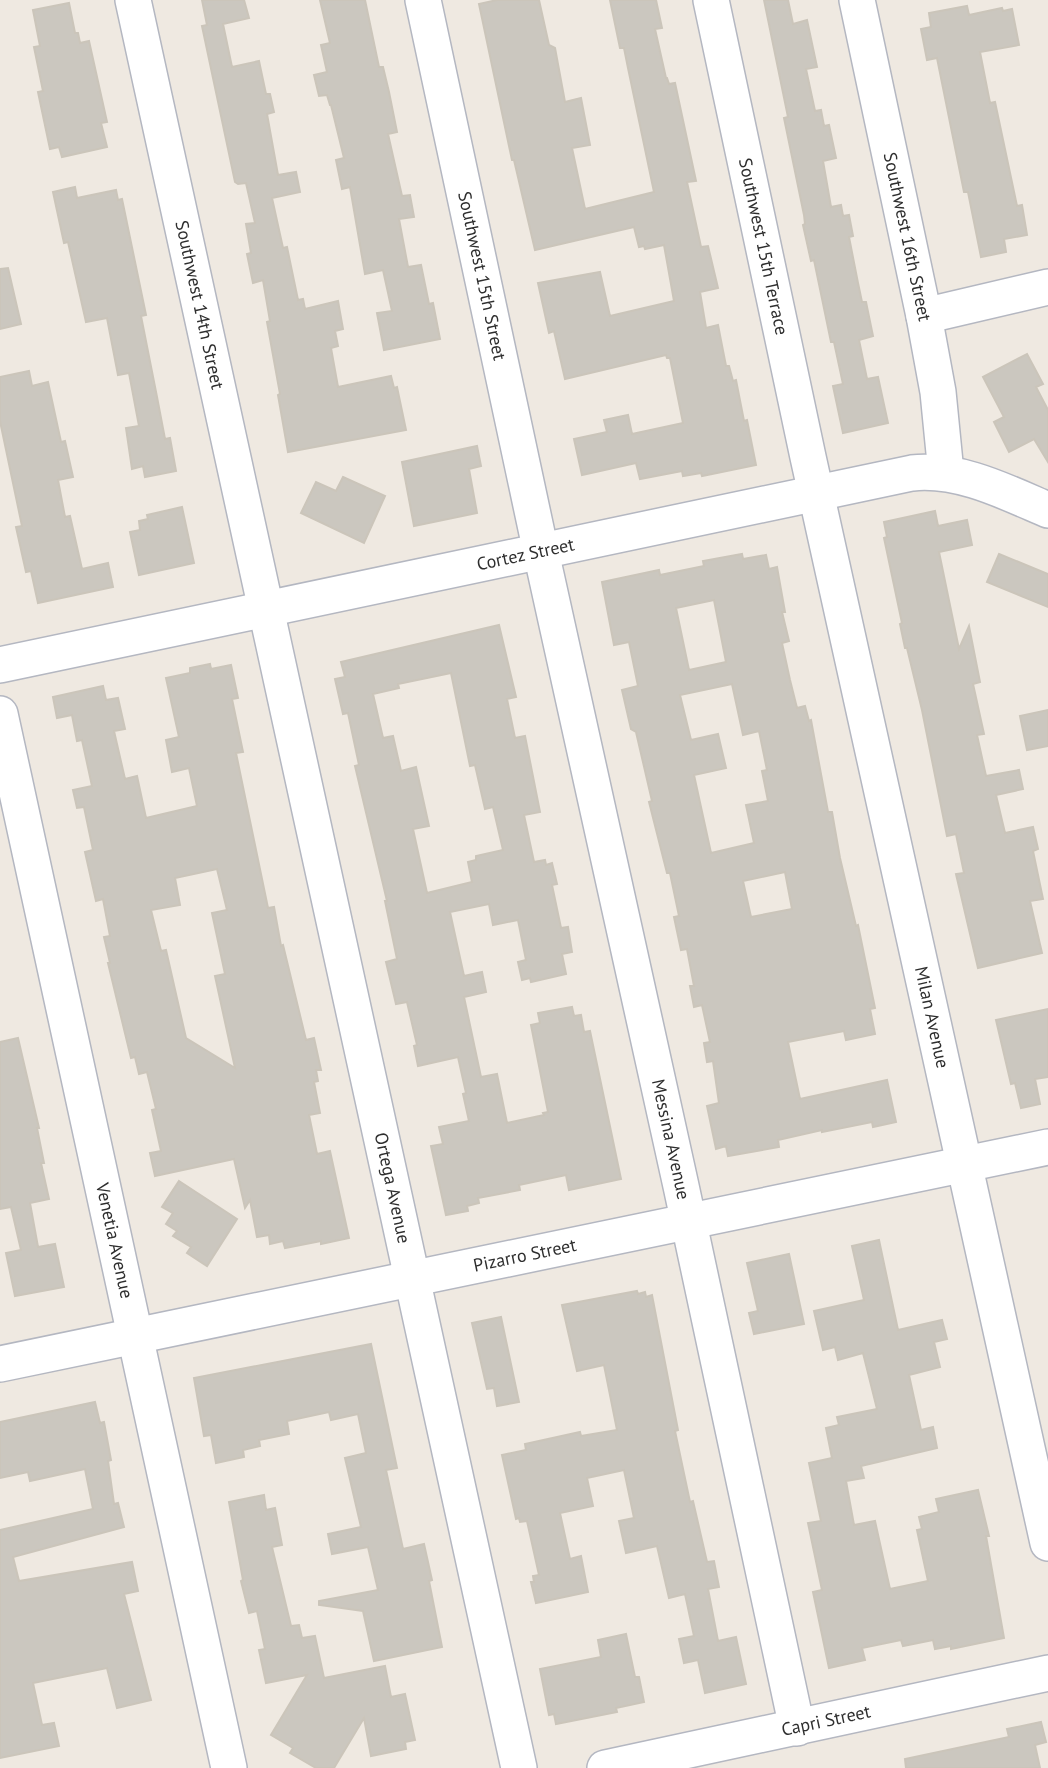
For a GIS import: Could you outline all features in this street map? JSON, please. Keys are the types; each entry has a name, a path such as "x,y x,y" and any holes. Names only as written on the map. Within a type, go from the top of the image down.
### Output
{"street":[{"name":"Southwest 14th Street","path":"133,0 267,608"},
{"name":"Southwest 15th Street","path":"423,0 541,552"},
{"name":"Southwest 15th Terrace","path":"711,0 817,493"},
{"name":"Southwest 16th Street","path":"857,0 924,316 938,392 946,473"},
{"path":"924,316 1048,287"},
{"name":"Cortez Street","path":"0,665 912,473 946,473 995,488 1048,510"},
{"name":"Milan Avenue","path":"817,493 1048,1543"},
{"name":"Messina Avenue","path":"541,552 797,1728"},
{"name":"Ortega Avenue","path":"267,608 519,1768"},
{"name":"Venetia Avenue","path":"0,714 229,1768"},
{"name":"Pizarro Street","path":"0,1364 1048,1147"},
{"name":"Capri Street","path":"605,1768 1048,1672"}],"building":[{"path":"202,0 244,0 249,18 223,24 232,67 259,61 266,94 270,94 274,112 267,114 278,175 296,172 300,192 272,198 283,248 287,247 298,300 303,299 305,309 338,301 343,329 335,331 338,346 331,348 338,387 391,376 394,388 397,387 406,430 288,452 263,280 253,283 247,254 251,253 246,224 255,223 246,183 235,182 202,26 207,25"},
{"path":"320,0 365,0 379,67 383,67 397,132 388,134 402,196 410,195 414,217 399,219 408,267 421,265 429,304 433,303 440,339 384,350 377,313 392,311 383,270 365,274 350,187 342,189 336,160 344,158 331,105 327,95 319,96 314,75 327,72 321,45 330,43"},
{"path":"497,0 539,0 549,45 555,48 565,102 581,98 590,145 572,148 585,209 654,192 624,48 620,48 610,0 656,0 662,28 655,29 666,78 669,84 675,83 696,181 687,182 701,247 708,246 718,288 700,292 706,328 718,325 726,366 729,366 733,381 736,380 744,421 747,420 756,465 702,476 701,473 683,476 682,471 640,479 636,463 582,475 574,439 607,432 604,420 628,415 632,434 683,423 670,358 666,355 565,379 554,331 549,333 538,283 600,272 610,316 674,301 664,245 645,249 644,246 639,247 634,227 535,250 512,160 479,4"},
{"path":"764,0 788,0 793,24 807,20 817,67 806,69 815,111 821,110 824,126 829,125 836,158 823,161 831,207 841,205 843,216 849,215 853,236 849,237 858,283 862,302 866,302 873,336 859,340 867,379 878,377 888,423 843,433 833,386 843,384 834,342 831,342 814,260 811,261 803,225 804,215 784,118 788,117"},
{"path":"69,3 75,33 78,33 80,43 89,41 107,122 101,123 107,147 62,157 59,147 50,149 38,92 43,91 34,47 40,46 33,10"},
{"path":"967,6 969,15 1002,8 1003,11 1012,9 1019,45 980,52 990,103 995,102 1017,206 1022,205 1027,235 1004,239 1006,252 981,257 968,192 964,192 937,58 927,60 921,29 931,27 929,13"},
{"path":"75,187 77,198 116,190 118,200 122,199 146,315 141,316 165,439 170,438 176,471 145,477 143,466 132,469 126,428 139,426 129,373 118,375 107,318 86,322 68,242 64,243 53,192"},
{"path":"8,268 21,324 0,329 0,269"},
{"path":"1027,354 1043,384 1036,387 1048,410 1048,462 1034,439 1009,452 994,422 1004,417 983,377"},
{"path":"29,371 32,386 48,382 61,442 65,441 73,477 58,480 65,517 70,516 82,569 108,563 113,587 38,603 31,571 26,572 16,527 22,526 0,421 0,377"},
{"path":"477,446 481,466 469,469 477,513 414,526 402,462"},
{"path":"343,477 385,496 364,543 301,513 316,482 336,491"},
{"path":"182,507 194,563 139,575 130,532 140,530 139,521 148,519 147,515"},
{"path":"935,511 938,526 967,520 972,545 939,552 959,649 969,626 980,682 973,684 984,734 977,735 986,776 1019,770 1023,789 996,795 1005,833 1033,827 1038,849 1033,851 1043,899 1030,901 1042,953 978,968 956,874 964,873 956,834 947,836 922,710 905,648 884,538 887,537 884,522"},
{"path":"742,554 743,559 766,555 769,569 777,567 785,612 782,612 789,641 782,643 790,680 797,708 805,706 809,721 811,720 828,812 832,812 875,1008 870,1009 875,1034 846,1040 844,1031 788,1042 800,1099 887,1080 896,1122 873,1127 872,1122 822,1130 778,1140 779,1147 728,1156 726,1146 716,1149 707,1106 719,1103 713,1061 707,1062 704,1043 710,1042 702,1005 694,1007 690,986 694,986 687,949 681,950 674,917 679,916 670,873 667,873 649,802 652,801 636,732 631,729 622,690 638,686 629,642 614,645 602,582 659,570 660,575 704,566 703,561","holes":["714,600 726,662 689,670 676,608","732,684 743,735 759,731 767,770 762,771 768,801 746,805 754,843 711,853 694,775 726,768 718,734 691,740 680,695","785,872 792,909 751,917 743,881"]},
{"path":"999,554 1048,574 1048,607 987,582"},
{"path":"499,625 516,697 507,699 515,738 525,736 540,812 524,815 534,862 545,860 546,865 552,863 557,884 552,885 561,928 568,927 572,952 562,954 566,974 531,982 530,978 522,980 518,962 526,960 518,920 493,925 489,904 450,912 464,976 482,972 486,992 464,997 481,1077 497,1074 507,1123 548,1112 531,1025 540,1023 538,1013 572,1007 574,1016 581,1015 584,1032 590,1031 621,1179 569,1190 566,1175 519,1185 520,1190 478,1198 479,1203 467,1206 468,1211 446,1215 431,1146 443,1144 439,1127 469,1121 463,1094 466,1093 458,1057 418,1066 414,1046 417,1045 407,1002 396,1004 386,962 397,959 387,901 355,766 359,765 348,713 343,714 335,679 345,677 341,662","holes":["451,673 470,766 475,765 485,809 493,807 503,850 476,856 476,860 468,862 472,882 427,893 413,829 429,826 416,767 401,771 393,736 383,738 373,694 399,688 398,684"]},
{"path":"210,664 211,669 231,665 238,698 232,699 243,752 236,753 268,908 274,907 281,946 283,945 306,1040 314,1038 321,1070 316,1070 318,1081 314,1082 320,1113 309,1115 317,1154 330,1151 349,1238 285,1248 283,1241 270,1244 269,1235 257,1237 250,1200 245,1208 234,1159 155,1176 150,1153 161,1151 152,1110 156,1109 147,1072 139,1074 135,1057 131,1058 108,963 104,937 110,936 103,899 96,901 85,852 93,850 84,807 77,808 73,790 92,786 82,740 77,741 72,715 57,718 53,697 103,686 106,700 118,698 125,729 114,731 125,779 137,776 146,818 197,806 189,768 172,772 166,740 179,737 166,678 190,673 190,668","holes":["217,869 227,910 212,913 225,974 215,976 235,1068 186,1038 166,950 161,951 151,910 180,905 175,878"]},
{"path":"1048,710 1048,746 1027,750 1020,716"},
{"path":"1048,1009 1048,1077 1035,1079 1040,1104 1021,1108 1015,1083 1011,1084 996,1020"},
{"path":"18,1038 39,1128 44,1163 41,1163 49,1199 30,1203 38,1247 55,1244 64,1287 15,1296 6,1253 21,1250 11,1207 0,1209 0,1042"},
{"path":"179,1181 237,1219 207,1266 187,1253 191,1247 173,1236 177,1231 166,1224 173,1213 162,1207"},
{"path":"879,1240 898,1330 942,1320 947,1339 934,1342 940,1367 909,1375 921,1430 933,1427 937,1448 861,1466 864,1478 846,1481 854,1525 875,1521 890,1589 928,1581 917,1530 922,1529 919,1517 939,1512 936,1499 978,1490 989,1536 986,1536 1004,1638 951,1649 951,1646 935,1649 933,1640 903,1646 901,1640 862,1648 865,1660 829,1668 813,1592 822,1590 808,1523 821,1521 809,1463 832,1458 826,1428 839,1425 837,1417 877,1409 863,1353 838,1360 835,1347 823,1350 814,1311 864,1300 852,1246"},
{"path":"789,1254 804,1324 754,1334 749,1313 758,1311 747,1263"},
{"path":"637,1291 638,1294 645,1292 646,1297 652,1295 690,1502 693,1501 707,1562 714,1561 719,1587 708,1589 718,1641 736,1637 746,1684 705,1693 698,1660 684,1663 679,1639 694,1636 685,1594 669,1598 657,1546 626,1553 619,1521 634,1518 624,1470 587,1478 593,1506 560,1513 570,1559 581,1556 588,1592 536,1603 531,1582 534,1582 533,1576 539,1575 527,1521 520,1522 519,1518 516,1519 502,1455 526,1450 525,1444 580,1432 581,1436 617,1430 604,1365 577,1371 562,1305"},
{"path":"501,1317 519,1402 497,1406 494,1388 487,1389 472,1323"},
{"path":"371,1344 397,1468 386,1470 403,1549 424,1544 442,1647 374,1661 363,1611 319,1605 319,1601 378,1590 368,1547 332,1554 328,1534 361,1527 345,1458 366,1453 358,1414 331,1420 329,1412 287,1421 289,1434 259,1440 260,1446 243,1450 244,1457 216,1463 211,1435 204,1436 194,1378"},
{"path":"95,1402 100,1423 104,1422 111,1460 108,1461 114,1504 118,1503 124,1527 13,1557 19,1581 132,1562 138,1591 124,1594 151,1700 117,1708 107,1668 33,1683 42,1725 54,1723 59,1746 0,1758 0,1530 93,1509 85,1469 30,1481 28,1472 0,1478 0,1422"},
{"path":"264,1495 266,1510 275,1508 282,1545 272,1547 291,1626 299,1625 302,1638 315,1636 324,1678 385,1666 391,1697 405,1694 415,1740 405,1742 406,1749 371,1756 364,1718 334,1768 316,1768 290,1753 293,1748 271,1735 307,1675 266,1683 259,1650 265,1649 257,1611 249,1613 241,1581 243,1580 229,1502"},
{"path":"626,1634 635,1677 639,1677 644,1702 616,1708 617,1712 556,1724 554,1714 549,1715 540,1669 601,1657 598,1640"},
{"path":"1041,1722 1046,1742 1035,1745 1040,1768 906,1768 905,1759 1009,1737 1007,1729"}]}
